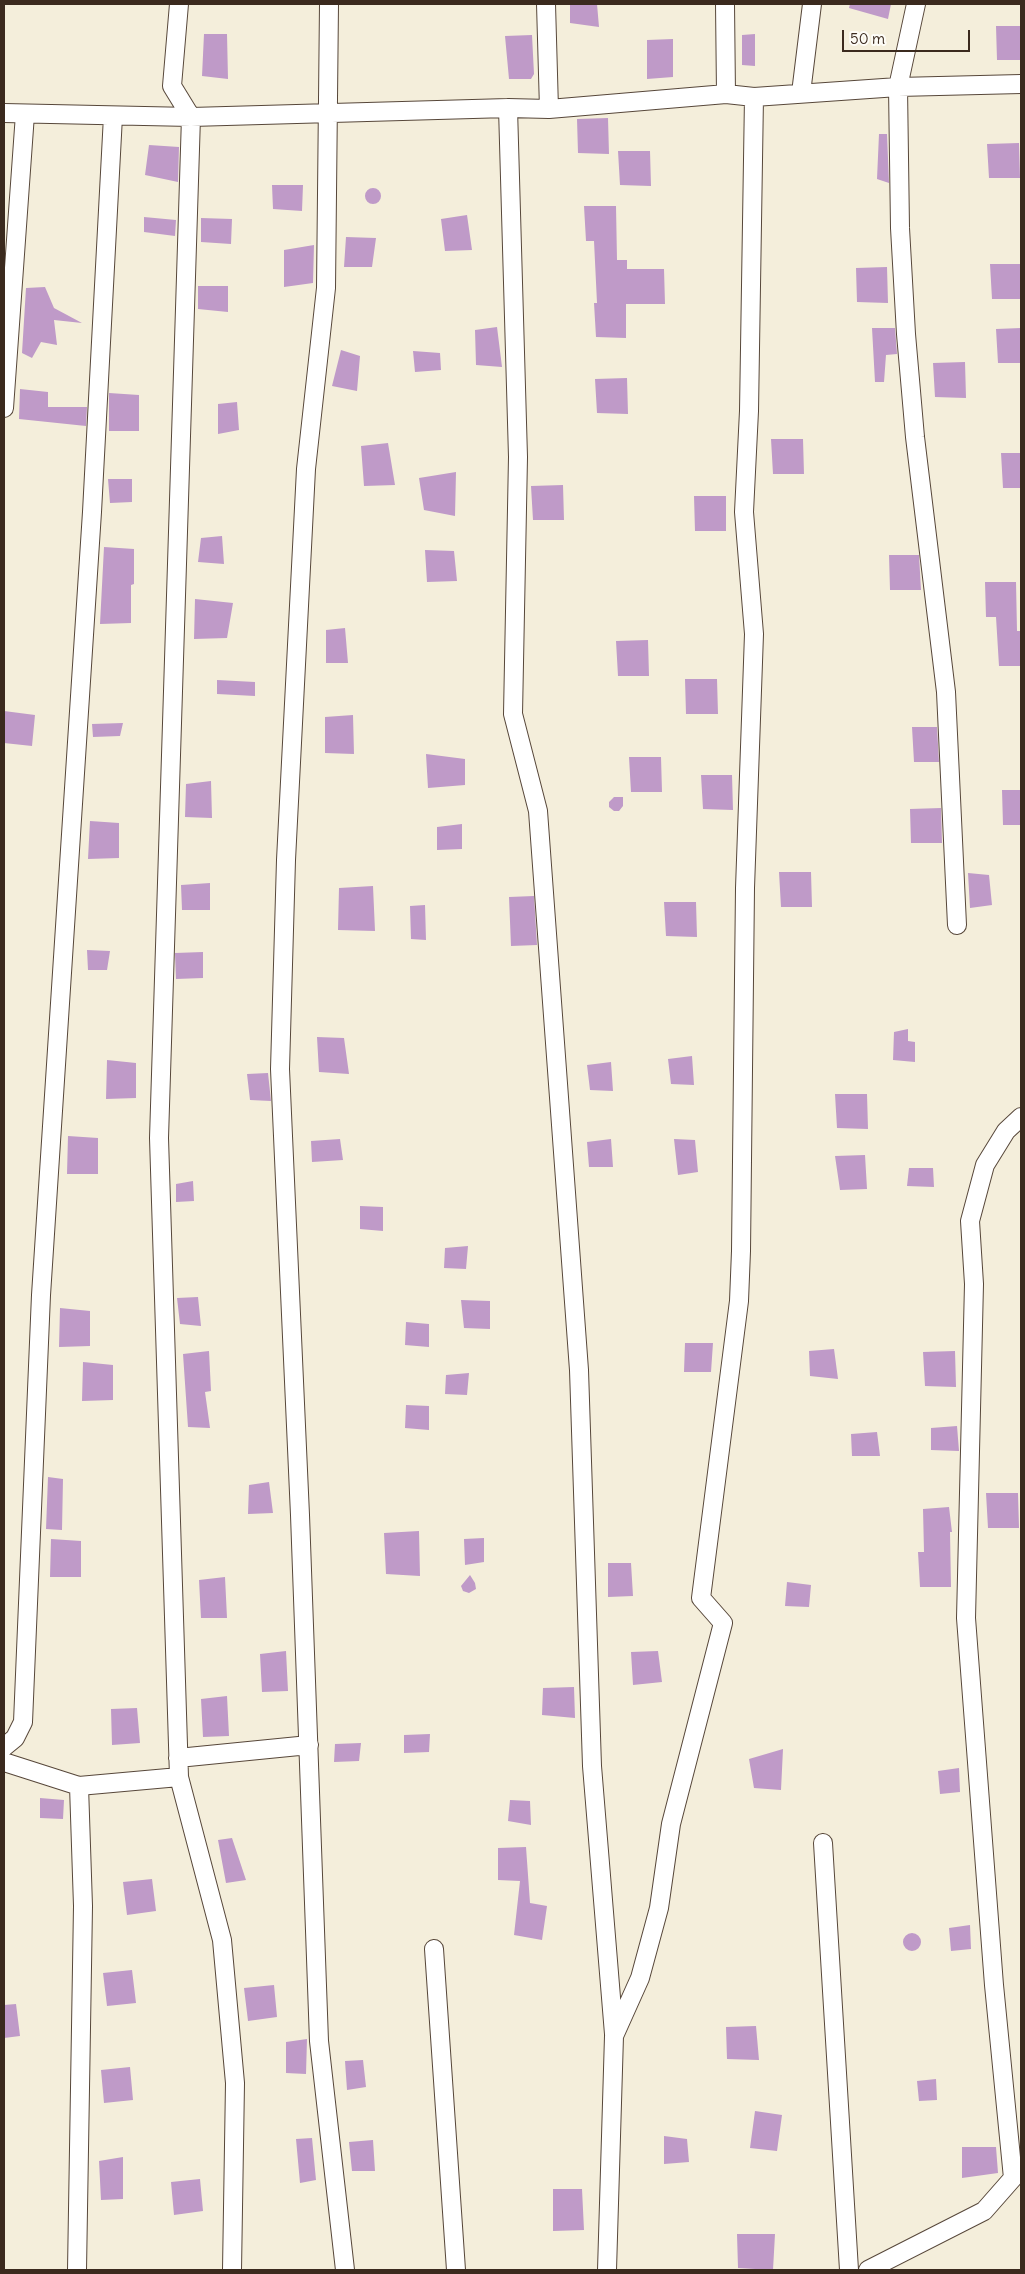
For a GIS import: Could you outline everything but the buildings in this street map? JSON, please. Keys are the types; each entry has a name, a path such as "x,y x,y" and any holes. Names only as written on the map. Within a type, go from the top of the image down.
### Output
{"street":[{"path":"179,4 172,86 191,116 175,569 159,1138 179,1777 222,1940 235,2083 232,2270"},
{"path":"330,4 326,288 306,470 286,860 280,1068 309,1745 319,2042 345,2270"},
{"path":"546,4 549,109"},
{"path":"725,4 726,94"},
{"path":"801,94 812,4"},
{"path":"916,4 898,87 900,228 906,334 915,437 946,692 957,925"},
{"path":"4,113 191,116 508,108 549,109 726,94 754,97 898,87 1021,84"},
{"path":"614,2036 640,1978 660,1908 671,1824 723,1623 700,1598 739,1301 741,1251 745,888 754,634 744,512 749,411 754,97"},
{"path":"508,108 518,457 513,714 538,812 579,1370 592,1766 614,2036 607,2270"},
{"path":"4,408 25,114"},
{"path":"4,1747 16,1738 23,1722 42,1295 92,512 112,116"},
{"path":"868,2270 984,2211 1013,2178 994,1985 966,1618 974,1284 970,1221 985,1165 1006,1131 1021,1117"},
{"path":"178,1758 309,1745"},
{"path":"4,1762 79,1786 179,1777"},
{"path":"77,2270 83,1906 79,1786"},
{"path":"823,1843 849,2270"},
{"path":"434,1949 456,2270"}]}
